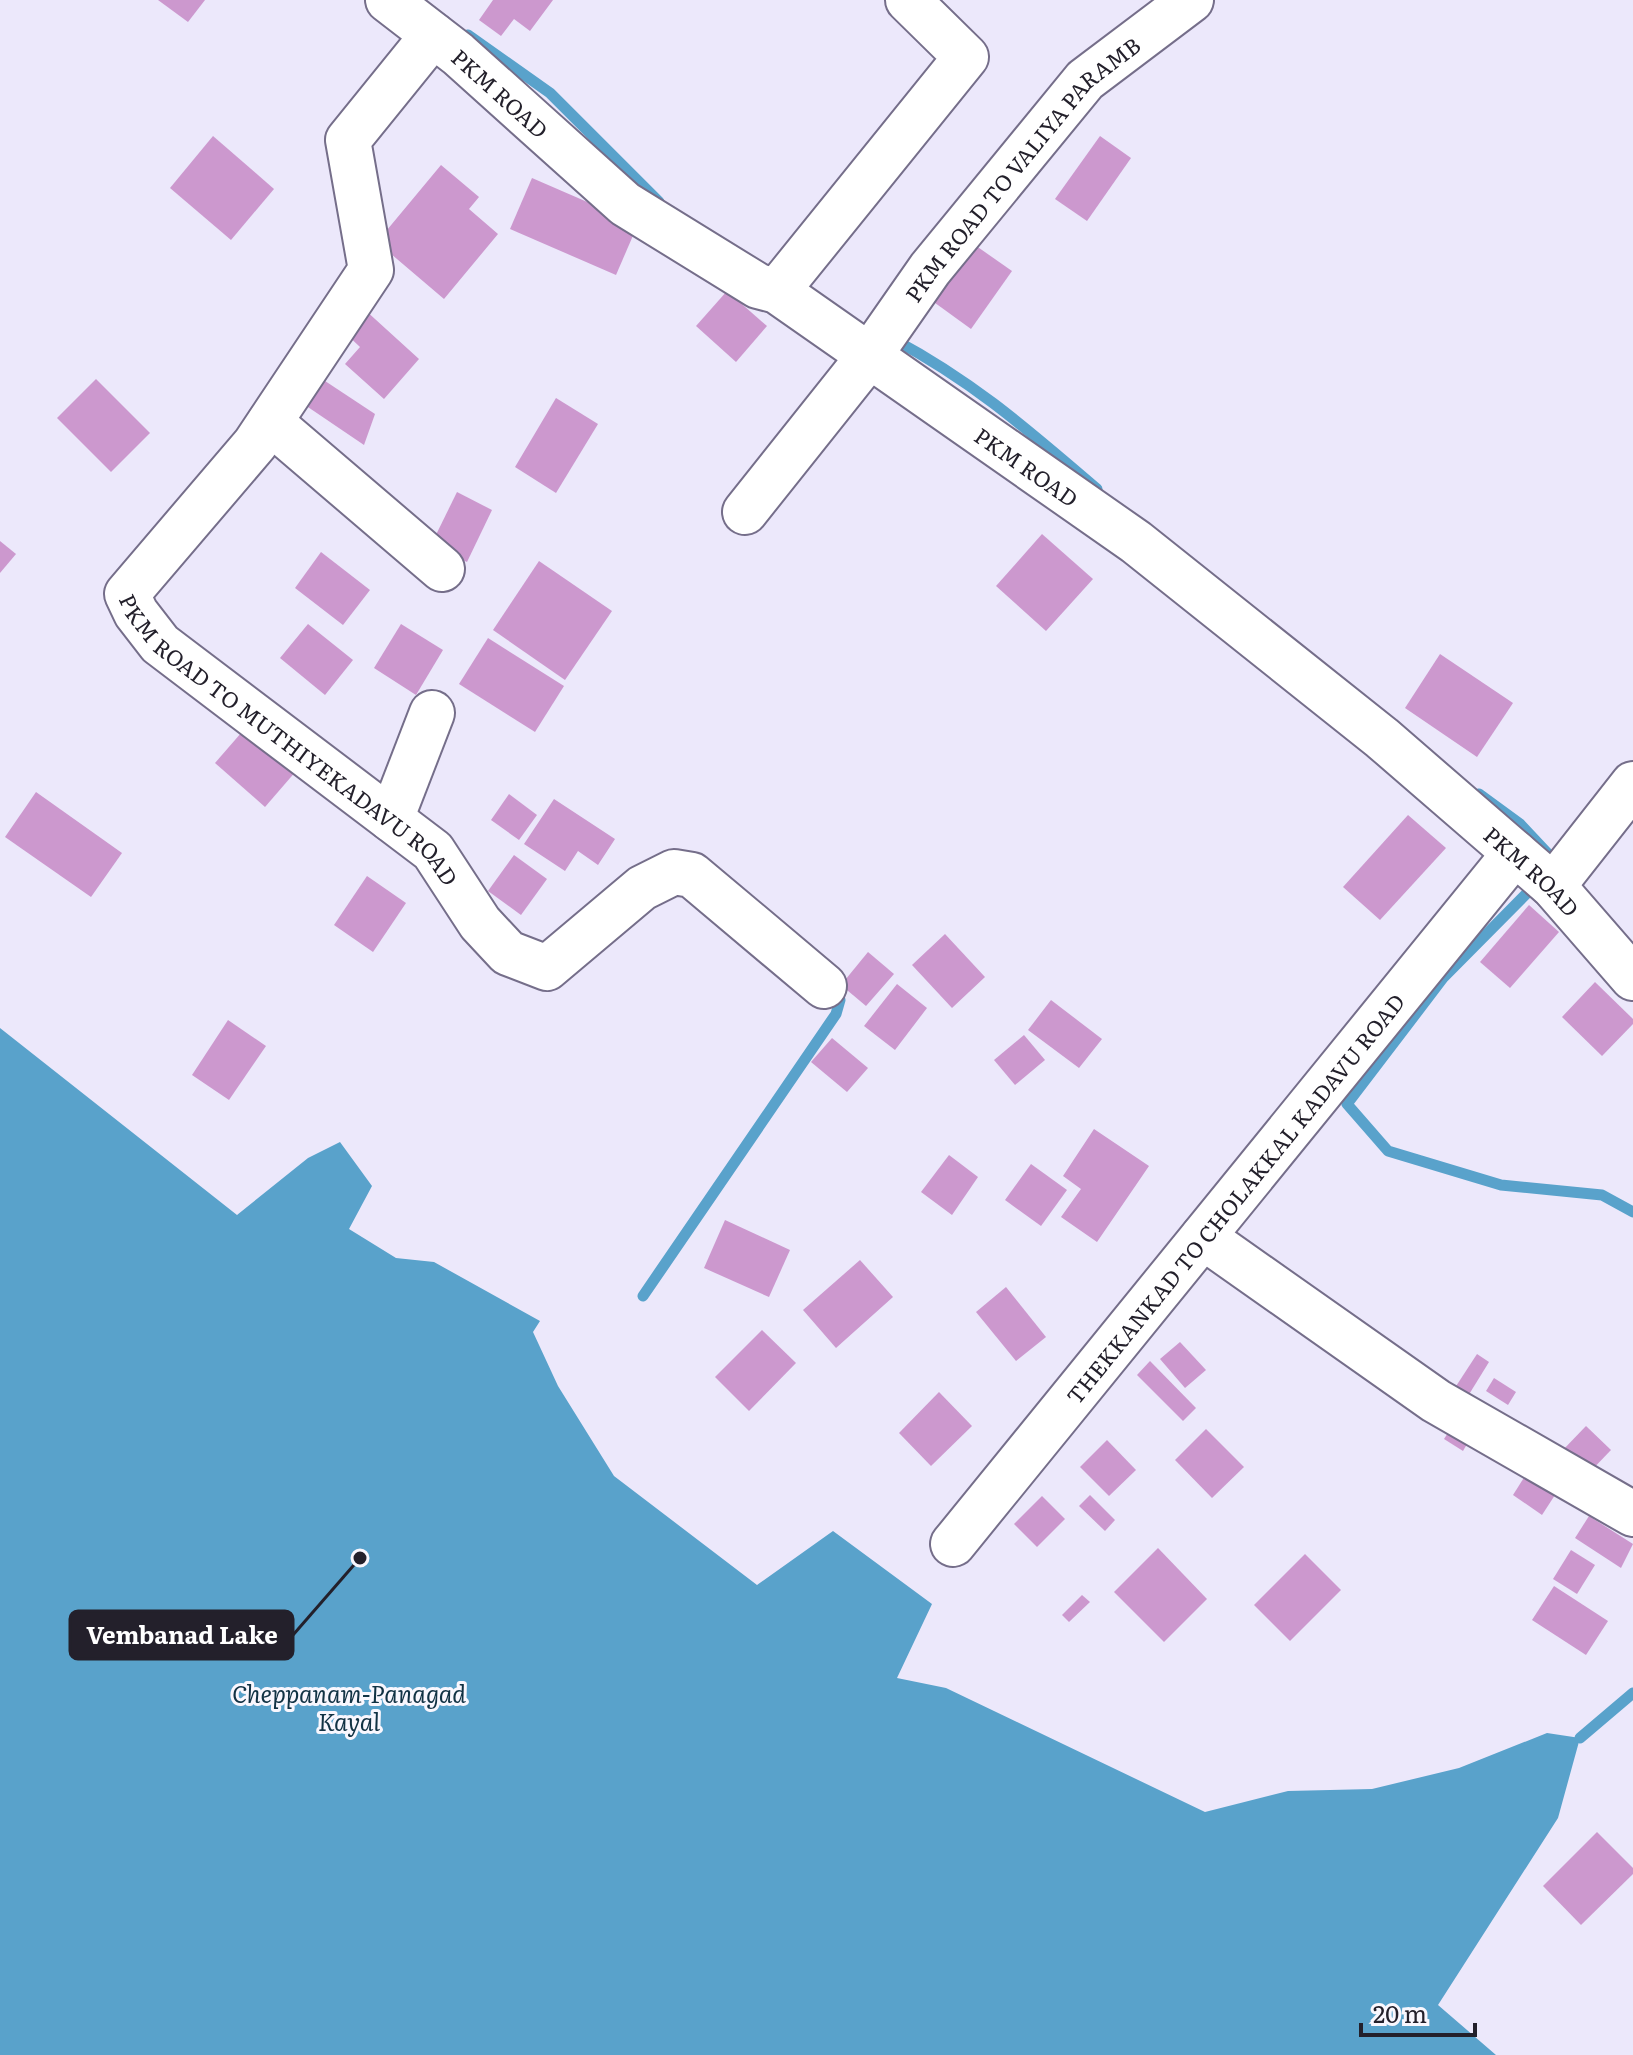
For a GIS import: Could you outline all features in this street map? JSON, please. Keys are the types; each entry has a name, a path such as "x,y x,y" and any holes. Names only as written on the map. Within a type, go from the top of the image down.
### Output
{"street":[{"name":"PKM ROAD","path":"388,0 433,35 625,204 758,286 777,291 1136,542 1382,738 1553,886 1633,978"},
{"path":"777,291 966,57 908,0"},
{"name":"PKM ROAD TO VALIYA PARAMB","path":"745,512 870,355 930,269 1085,80 1188,1"},
{"name":"PKM ROAD TO MUTHIYEKADAVU ROAD","path":"433,35 348,140 371,270 270,422 127,594 136,613 160,644 433,851 480,923 508,953 547,968 642,888 674,872 692,875 824,986"},
{"path":"270,422 442,569"},
{"path":"391,819 432,713"},
{"path":"1553,886 1633,784"},
{"name":"THEKKANKAD TO CHOLAKKAL KADAVU ROAD","path":"953,1544 1515,853"},
{"path":"1203,1237 1436,1401 1633,1514"}],"water":[{"name":"Cheppanam-Panagad Kayal","path":"0,1028 237,1215 308,1158 340,1142 372,1186 349,1229 396,1258 434,1262 540,1321 533,1332 558,1386 614,1476 757,1585 833,1531 932,1604 897,1678 946,1688 1205,1812 1288,1791 1372,1789 1459,1768 1547,1733 1580,1738 1558,1818 1438,2005 1496,2055 0,2055"}],"building":[{"path":"158,0 205,0 188,22"},
{"path":"493,0 553,0 530,31 514,19 501,36 479,20"},
{"path":"213,136 274,189 231,240 170,188"},
{"path":"1100,136 1131,158 1087,221 1055,199"},
{"path":"441,165 479,197 469,209 498,234 444,299 377,242"},
{"path":"532,178 638,224 616,275 510,229"},
{"path":"972,243 1012,271 971,329 931,300"},
{"path":"727,291 767,326 736,362 696,326"},
{"path":"364,309 419,359 384,399 345,364 360,347 343,331"},
{"path":"319,377 375,414 364,445 302,403"},
{"path":"96,379 150,433 111,472 57,418"},
{"path":"556,398 598,424 556,493 515,467"},
{"path":"457,492 492,510 467,562 431,545"},
{"path":"1042,534 1093,579 1046,631 996,586"},
{"path":"0,541 16,554 0,573"},
{"path":"321,552 370,590 343,625 295,588"},
{"path":"539,561 612,611 565,680 493,630"},
{"path":"308,624 353,660 325,695 280,658"},
{"path":"401,624 443,650 416,695 374,668"},
{"path":"488,638 564,686 535,732 459,684"},
{"path":"1440,654 1513,703 1477,757 1405,708"},
{"path":"248,725 297,770 265,807 215,763"},
{"path":"36,792 122,853 91,897 5,837"},
{"path":"509,794 537,815 519,840 491,820"},
{"path":"554,799 615,839 598,865 578,851 565,871 524,844"},
{"path":"1408,815 1446,848 1380,920 1343,887"},
{"path":"514,855 547,879 521,915 488,891"},
{"path":"367,876 406,903 373,952 334,925"},
{"path":"1529,905 1559,932 1510,988 1480,962"},
{"path":"945,934 985,977 952,1008 912,965"},
{"path":"868,952 894,974 866,1006 841,985"},
{"path":"1595,982 1633,1019 1633,1024 1602,1056 1562,1017"},
{"path":"897,984 927,1008 895,1050 864,1026"},
{"path":"1051,1000 1102,1039 1079,1068 1028,1030"},
{"path":"228,1020 266,1046 229,1100 192,1075"},
{"path":"1024,1035 1045,1060 1015,1085 994,1060"},
{"path":"832,1038 868,1068 847,1092 811,1062"},
{"path":"1094,1129 1149,1166 1097,1242 1061,1217 1081,1189 1063,1176"},
{"path":"949,1155 978,1177 952,1215 921,1192"},
{"path":"1031,1164 1067,1190 1041,1226 1005,1200"},
{"path":"725,1220 790,1250 769,1297 704,1268"},
{"path":"860,1260 893,1297 836,1348 803,1310"},
{"path":"1006,1287 1046,1337 1016,1361 976,1312"},
{"path":"762,1330 796,1363 749,1411 715,1377"},
{"path":"1180,1342 1206,1370 1185,1388 1160,1359"},
{"path":"1477,1354 1489,1362 1460,1409 1447,1400"},
{"path":"1150,1361 1196,1408 1183,1421 1137,1375"},
{"path":"1494,1378 1516,1392 1508,1405 1486,1391"},
{"path":"939,1392 972,1426 931,1466 899,1433"},
{"path":"1453,1425 1471,1437 1463,1451 1444,1439"},
{"path":"1586,1426 1611,1450 1586,1476 1561,1452"},
{"path":"1206,1429 1244,1467 1212,1498 1175,1460"},
{"path":"1107,1440 1136,1470 1109,1496 1080,1467"},
{"path":"1525,1476 1555,1495 1542,1515 1513,1495"},
{"path":"1090,1495 1115,1520 1105,1531 1079,1506"},
{"path":"1042,1496 1065,1519 1037,1547 1014,1524"},
{"path":"1589,1516 1633,1544 1621,1568 1575,1538"},
{"path":"1158,1548 1207,1599 1164,1642 1114,1592"},
{"path":"1571,1550 1595,1565 1577,1594 1553,1579"},
{"path":"1305,1554 1341,1590 1290,1641 1254,1605"},
{"path":"1554,1586 1608,1621 1586,1655 1532,1620"},
{"path":"1082,1595 1090,1602 1069,1622 1062,1615"},
{"path":"1597,1832 1633,1868 1633,1874 1581,1925 1543,1886"}],"waterway":[{"path":"468,35 550,93 659,202"},
{"path":"893,339 975,390 1097,489"},
{"path":"1479,794 1520,824 1550,856"},
{"path":"1536,884 1443,978 1347,1104 1388,1151 1501,1185 1602,1195 1633,1212"},
{"path":"643,1296 836,1014 840,1000 832,989"},
{"path":"1580,1738 1633,1693"}],"place":[{"name":"Vembanad Lake","path":"360,1558"}]}
